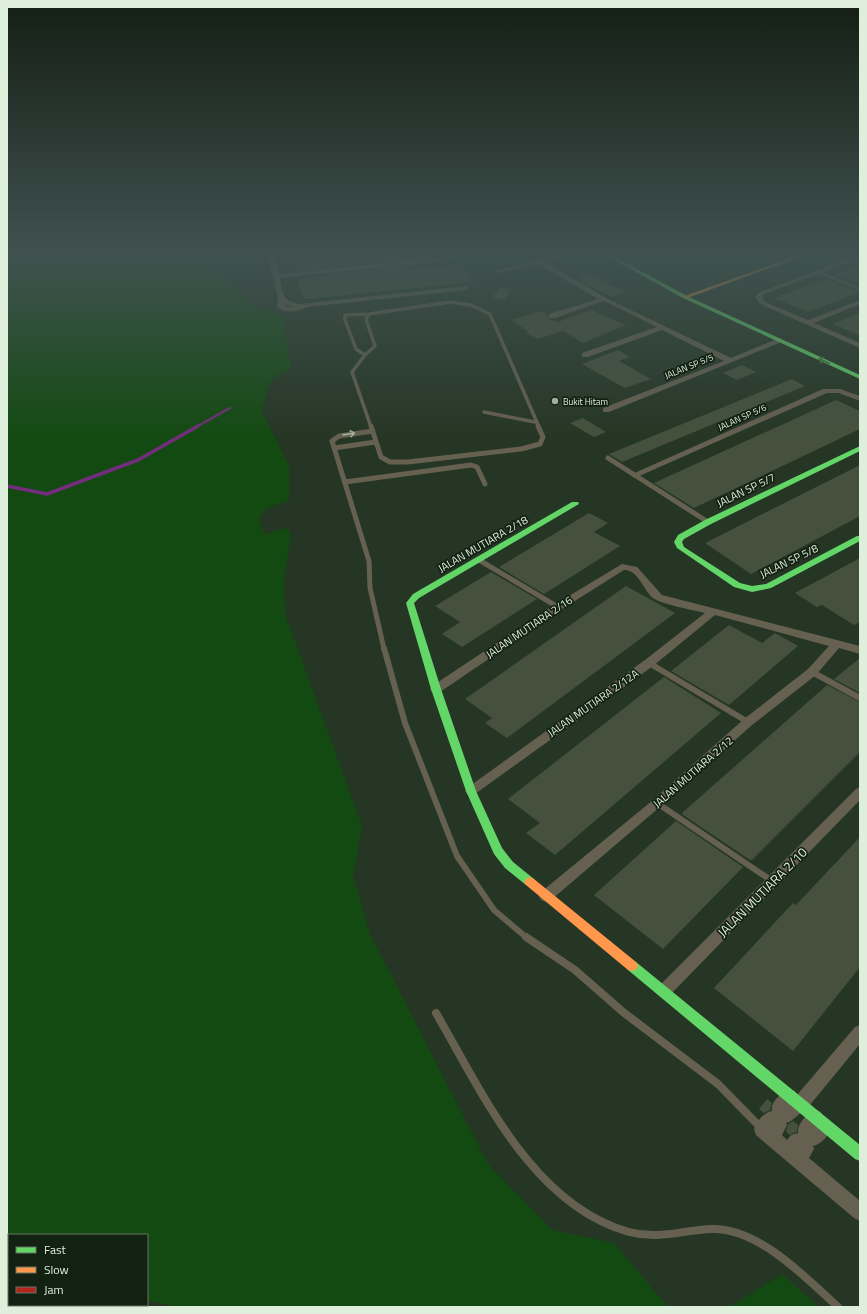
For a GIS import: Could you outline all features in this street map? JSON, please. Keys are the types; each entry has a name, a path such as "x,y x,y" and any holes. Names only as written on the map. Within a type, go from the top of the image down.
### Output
{"street":[{"path":"641,317 731,361"},
{"path":"729,317 860,377"},
{"path":"752,317 860,367"},
{"path":"796,317 860,346"},
{"path":"808,323 822,317"},
{"path":"585,355 662,328"},
{"name":"JALAN SP 5/5","path":"606,410 780,341"},
{"name":"JALAN SP 5/6","path":"634,475 826,391 840,391 860,399"},
{"name":"JALAN SP 5/7","path":"706,565 681,548 678,542 681,537 708,522 860,448"},
{"name":"JALAN MUTIARA 2/18","path":"436,689 410,603 416,596 575,504"},
{"name":"JALAN SP 5/8","path":"706,565 737,585 752,589 768,586 860,538"},
{"name":"JALAN MUTIARA 2/16","path":"436,689 558,607 622,567 633,567 652,593 658,597 712,612"},
{"path":"712,612 860,650"},
{"name":"JALAN MUTIARA 2/12A","path":"471,791 650,663 712,612"},
{"name":"JALAN MUTIARA 2/12","path":"546,896 657,803 748,722 812,672 837,644"},
{"path":"436,689 471,791 498,851 509,865 664,991 781,1115 806,1139 860,1212"},
{"name":"JALAN MUTIARA 2/10","path":"664,991 859,795"},
{"path":"781,1115 860,1032"},
{"path":"781,1115 806,1139 860,1154"}],"lane":[{"path":"345,317 356,349 365,355"},
{"path":"367,317 366,319 375,346 365,355 352,372 381,457 390,462 408,462 521,449 540,444 543,438 491,317"},
{"path":"484,412 535,422"},
{"path":"373,431 339,436 332,441 369,561 370,588 385,653 405,723 457,856 494,910 527,938 575,970 623,1012 718,1084 781,1115"},
{"path":"334,448 376,442"},
{"path":"608,458 708,522"},
{"path":"345,482 471,465 477,467 485,484"},
{"path":"479,560 558,607"},
{"path":"650,663 748,722"},
{"path":"812,672 860,698"},
{"path":"657,803 773,881"},
{"path":"436,1013 521,1154 558,1192 589,1214 626,1231 661,1236 690,1231 719,1229 736,1232 763,1246 801,1273 838,1307"}],"green space":[{"path":"7,317 282,317 291,368 271,380 261,410 289,466 289,500 265,509 259,520 265,535 279,529 288,529 291,536 284,577 285,614 362,826 353,876 370,934 488,1164 552,1230 614,1243 668,1307 177,1307 148,1300 148,1234 8,1234 7,1268"},
{"path":"782,1274 819,1307 730,1307"}],"building":[{"path":"520,317 548,317 548,319 558,322 571,317 608,317 626,325 583,343 563,331 538,339 526,333 529,332 511,320"},
{"path":"849,317 860,317 860,336 833,324"},
{"path":"618,350 630,357 619,361 651,379 625,388 582,364"},
{"path":"742,365 756,372 737,380 723,373"},
{"path":"792,379 805,386 622,462 609,454"},
{"path":"836,400 860,411 860,429 694,508 654,483"},
{"path":"583,418 606,432 594,437 570,423"},
{"path":"860,465 860,516 751,574 705,543"},
{"path":"589,513 608,523 594,532 620,546 544,594 499,567"},
{"path":"860,558 860,622 854,625 822,605 817,607 795,593"},
{"path":"491,572 537,599 462,647 442,634 460,622 435,606"},
{"path":"626,586 675,613 507,738 485,723 492,718 465,699"},
{"path":"729,625 762,643 775,633 798,646 729,705 671,671"},
{"path":"860,658 860,693 834,679"},
{"path":"664,677 721,713 555,855 526,833 540,823 508,799"},
{"path":"827,685 860,702 860,752 752,860 683,815 682,813"},
{"path":"676,821 743,867 663,949 594,895"},
{"path":"860,837 860,967 793,1051 714,988 793,903 796,905"},
{"path":"767,1099 772,1103 770,1110 764,1113 759,1109"},
{"path":"793,1121 798,1125 797,1132 789,1135 786,1131 788,1124"}],"waterway":[{"path":"196,427 230,408"},
{"path":"7,486 47,494 138,460 198,426"}],"traffic: fast":[{"path":"729,317 860,377"},
{"path":"860,448 708,522 681,537 678,542 681,548 737,585 752,589 768,586 860,538"},
{"path":"530,882 509,865 498,851 471,791 436,689 410,603 416,596 575,504"},
{"path":"632,966 860,1154"}],"traffic: slow":[{"path":"530,882 632,966"}],"traffic: jam":[{"path":"20,1306 25,1307"}],"place":[{"name":"Bukit Hitam","path":"555,401"}]}
